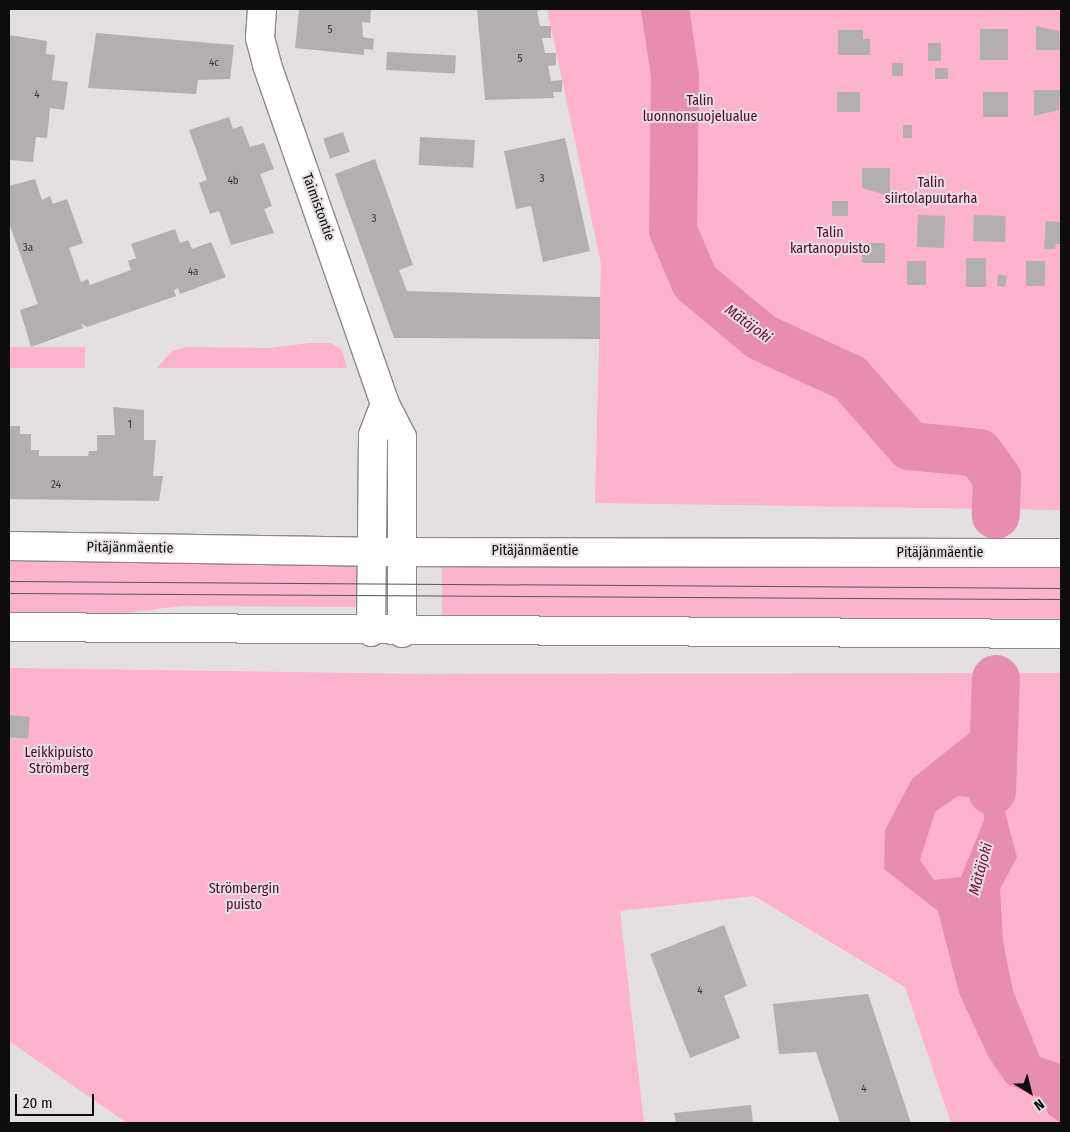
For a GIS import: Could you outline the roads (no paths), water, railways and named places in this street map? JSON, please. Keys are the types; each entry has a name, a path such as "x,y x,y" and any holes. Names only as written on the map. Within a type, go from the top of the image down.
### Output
{"main road":[{"name":"Taimistontie","path":"262,9 260,38 267,65 385,404 402,437 402,633"},
{"path":"371,632 373,435 385,404"},
{"name":"Pitäjänmäentie","path":"9,546 372,552 1049,553"},
{"path":"9,628 402,633 1061,634"}],"water":[{"path":"1014,726 1001,797 1017,857 1000,889 1003,941 1013,991 1040,1057 1061,1064 1061,1123 1049,1115 1041,1098 1007,1084 989,1058 959,993 938,911 884,869 885,830 912,779 977,727","holes":["958,796 983,798 984,820 961,877 934,880 920,860 935,812"]}],"waterway":[{"name":"Mätäjoki","path":"665,9 675,75 673,230 695,282 761,337 850,378 910,446 979,453 997,478 996,515"},
{"name":"Mätäjoki","path":"992,791 996,679"}],"tram line":[{"path":"9,581 1061,588"},
{"path":"9,593 1061,599"}],"park label":[{"name":"Talin luonnonsuojelualue","path":"700,109"},
{"name":"Talin siirtolapuutarha","path":"931,192"},
{"name":"Talin kartanopuisto","path":"830,242"},
{"name":"Leikkipuisto Strömberg","path":"59,762"},
{"name":"Strömbergin puisto","path":"244,898"}]}
